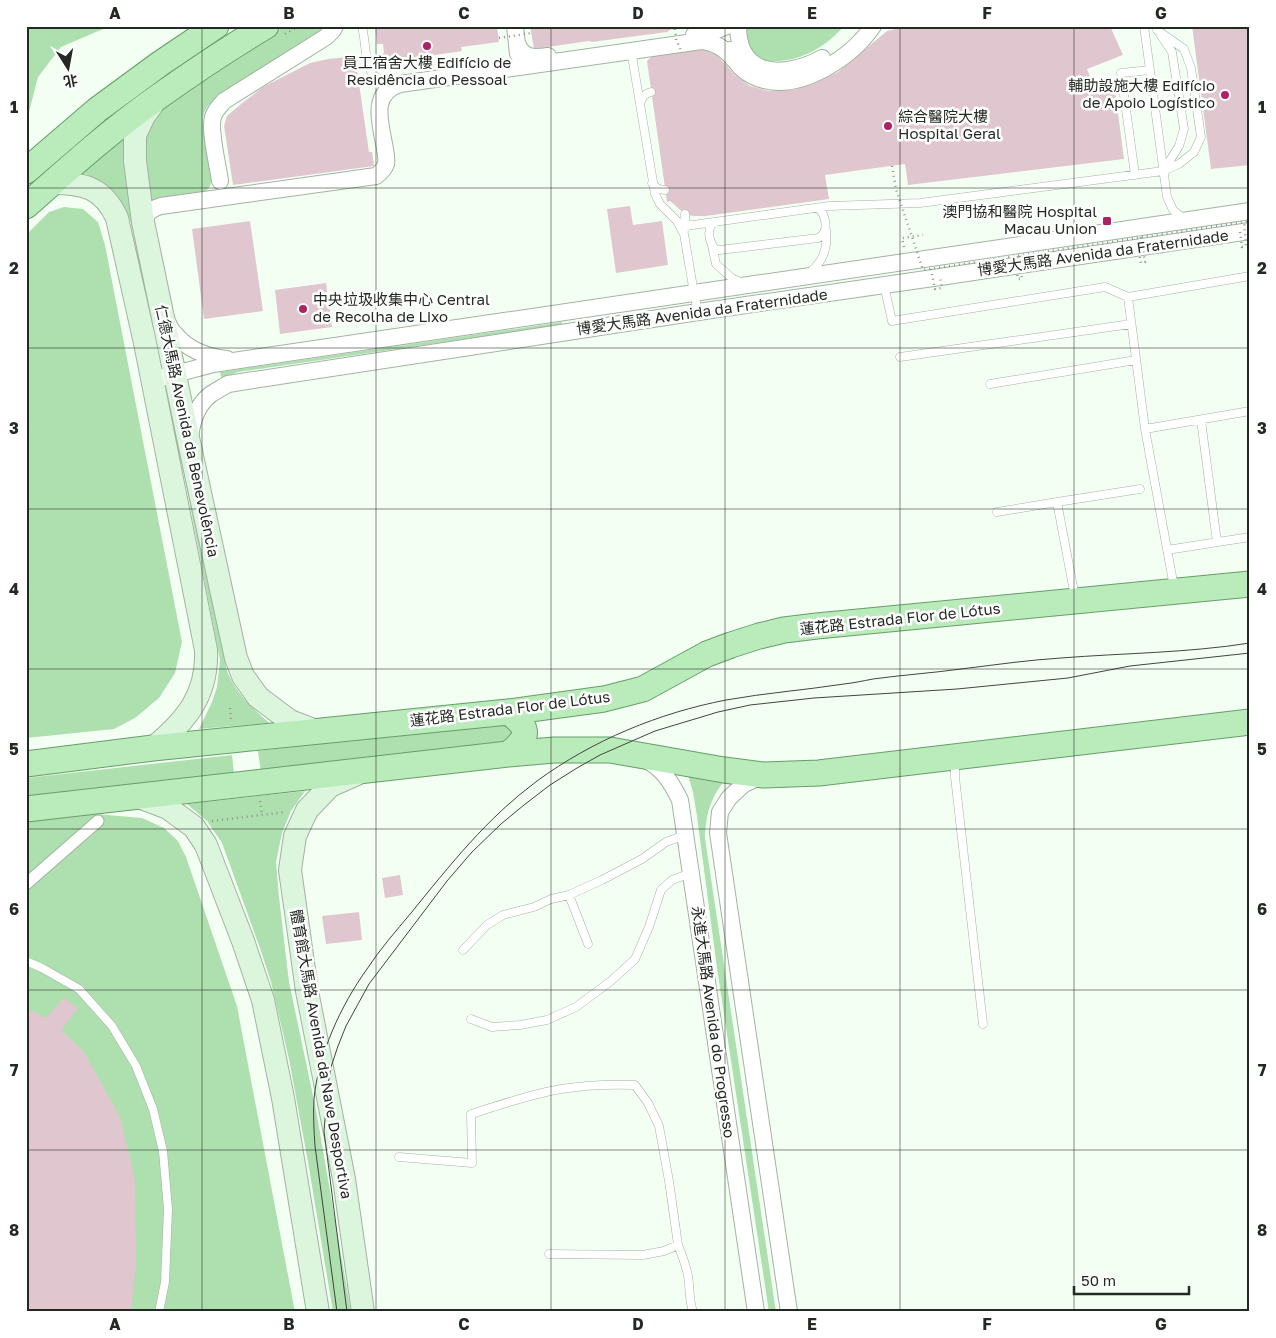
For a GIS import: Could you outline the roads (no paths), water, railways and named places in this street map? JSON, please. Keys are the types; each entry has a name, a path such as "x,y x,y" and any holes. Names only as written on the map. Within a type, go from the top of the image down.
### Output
{"main road":[{"path":"26,170 96,110 216,26"},
{"path":"26,206 111,132 156,97 266,26"},
{"name":"仁德大馬路 Avenida da Benevolência","path":"156,97 135,135 135,161 143,222 236,658 243,676 258,698 290,721 316,731"},
{"name":"仁德大馬路 Avenida da Benevolência","path":"52,183 68,183 96,192 112,207 117,218 146,344 206,650 207,665 205,676 197,699 177,726 153,748"},
{"name":"蓮花路 Estrada Flor de Lótus","path":"26,764 233,739 508,712 604,700 643,689 706,654 759,636 784,630 1250,584"},
{"path":"508,712 524,726 522,741 508,754"},
{"path":"26,808 554,750 610,750 764,775 819,773 1250,722"},
{"name":"體育館大馬路 Avenida da Nave Desportiva","path":"363,1312 344,1179 307,991 290,870 294,836 307,810 330,786 365,771"},
{"path":"136,796 168,808 194,827 206,845 243,941 263,1000 283,1098 318,1312"}],"street":[{"path":"209,200 220,192 212,132 213,116 217,108 224,101 326,37 335,26"},
{"path":"508,70 518,54 515,26"},
{"path":"143,222 148,212 161,206 376,176 381,172 386,163 380,104 387,90 394,86 411,82 508,70 631,48 706,33 727,26 730,47 735,61"},
{"path":"738,26 740,44 749,61 757,67 769,70 782,70 797,68 817,61 833,52 860,26"},
{"path":"517,43 525,54 534,58 631,48 686,47 701,41 710,41 725,49 746,72 755,78 770,82 803,78 818,72 845,56 873,26"},
{"name":"博愛大馬路 Avenida da Fraternidade","path":"152,380 213,364 1185,220 1247,223"},
{"name":"博愛大馬路 Avenida da Fraternidade","path":"189,442 191,424 198,408 210,395 228,384 884,285 936,273 1140,242 1247,223"},
{"path":"805,277 808,296"},
{"name":"博愛大馬路 Avenida da Fraternidade","path":"163,314 174,334 193,350 215,358 239,360"},
{"name":"永進大馬路 Avenida do Progresso","path":"633,753 653,763 670,780 680,800 756,1312"},
{"path":"764,775 744,784 729,798 720,812 718,833 789,1312"},
{"path":"26,884 98,821"}],"lane":[{"path":"362,26 368,69 373,75 382,80 411,82"},
{"path":"1144,26 1167,197 1173,210 1185,220"},
{"path":"1156,28 1172,52 1184,129 1179,146 1163,171"},
{"path":"678,221 686,225 693,225 829,206 920,203 1163,171 1179,164 1194,152 1201,137 1191,68 1184,49 1156,28"},
{"path":"631,48 655,194 658,200 678,221 687,242"},
{"path":"1135,175 1121,73 1150,70"},
{"path":"637,86 642,90 651,92 642,97 640,104"},
{"path":"652,183 658,189 665,190"},
{"path":"805,277 817,265 827,242 823,213 818,208"},
{"path":"685,214 687,242 698,312"},
{"path":"718,222 709,227 716,264 734,279 748,285"},
{"path":"711,243 716,250 724,250 818,238 826,230"},
{"path":"884,285 892,321 1105,287 1128,297 1250,276"},
{"path":"1128,297 1145,429 1174,592"},
{"path":"900,357 1131,324"},
{"path":"990,384 1136,360"},
{"path":"1145,429 1250,411"},
{"path":"1201,420 1217,542"},
{"path":"997,512 1140,489"},
{"path":"1057,502 1075,602"},
{"path":"1167,550 1250,536"},
{"path":"955,757 955,777 983,1024"},
{"path":"463,950 487,924 503,915 569,895 642,859 666,842 685,835"},
{"path":"471,1019 492,1027 520,1025 547,1020 576,1007 635,959 661,890 672,880 691,873"},
{"path":"569,895 588,944"},
{"path":"26,961 42,968 79,990 112,1026 136,1066 153,1109 163,1150 168,1209 165,1282 159,1312"},
{"path":"399,1157 472,1164 471,1114 514,1100 561,1089 612,1084 636,1085 648,1103 659,1126 678,1245 688,1276 690,1304 693,1312"},
{"path":"549,1254 643,1255 664,1251 678,1245"}],"tram line":[{"path":"337,1312 314,1129 316,1082 332,1031 357,983 383,947 440,877 485,826 537,781 558,766 627,730 676,712 726,700 873,679 1024,661 1179,651 1250,643"},
{"path":"347,1312 324,1131 328,1084 338,1046 346,1026 369,984 447,881 472,852 501,824 550,785 600,755 655,731 718,712 750,705 814,698 957,689 1068,678 1130,666 1250,653"}],"place":[{"name":"員工宿舍大樓 Edifício de Residência do Pessoal","path":"427,46"},
{"name":"輔助設施大樓 Edifício de Apoio Logístico","path":"1225,95"},
{"name":"綜合醫院大樓 Hospital Geral","path":"888,126"},
{"name":"澳門協和醫院 Hospital Macau Union","path":"1107,221"},
{"name":"中央垃圾收集中心 Central de Recolha de Lixo","path":"303,309"}]}
